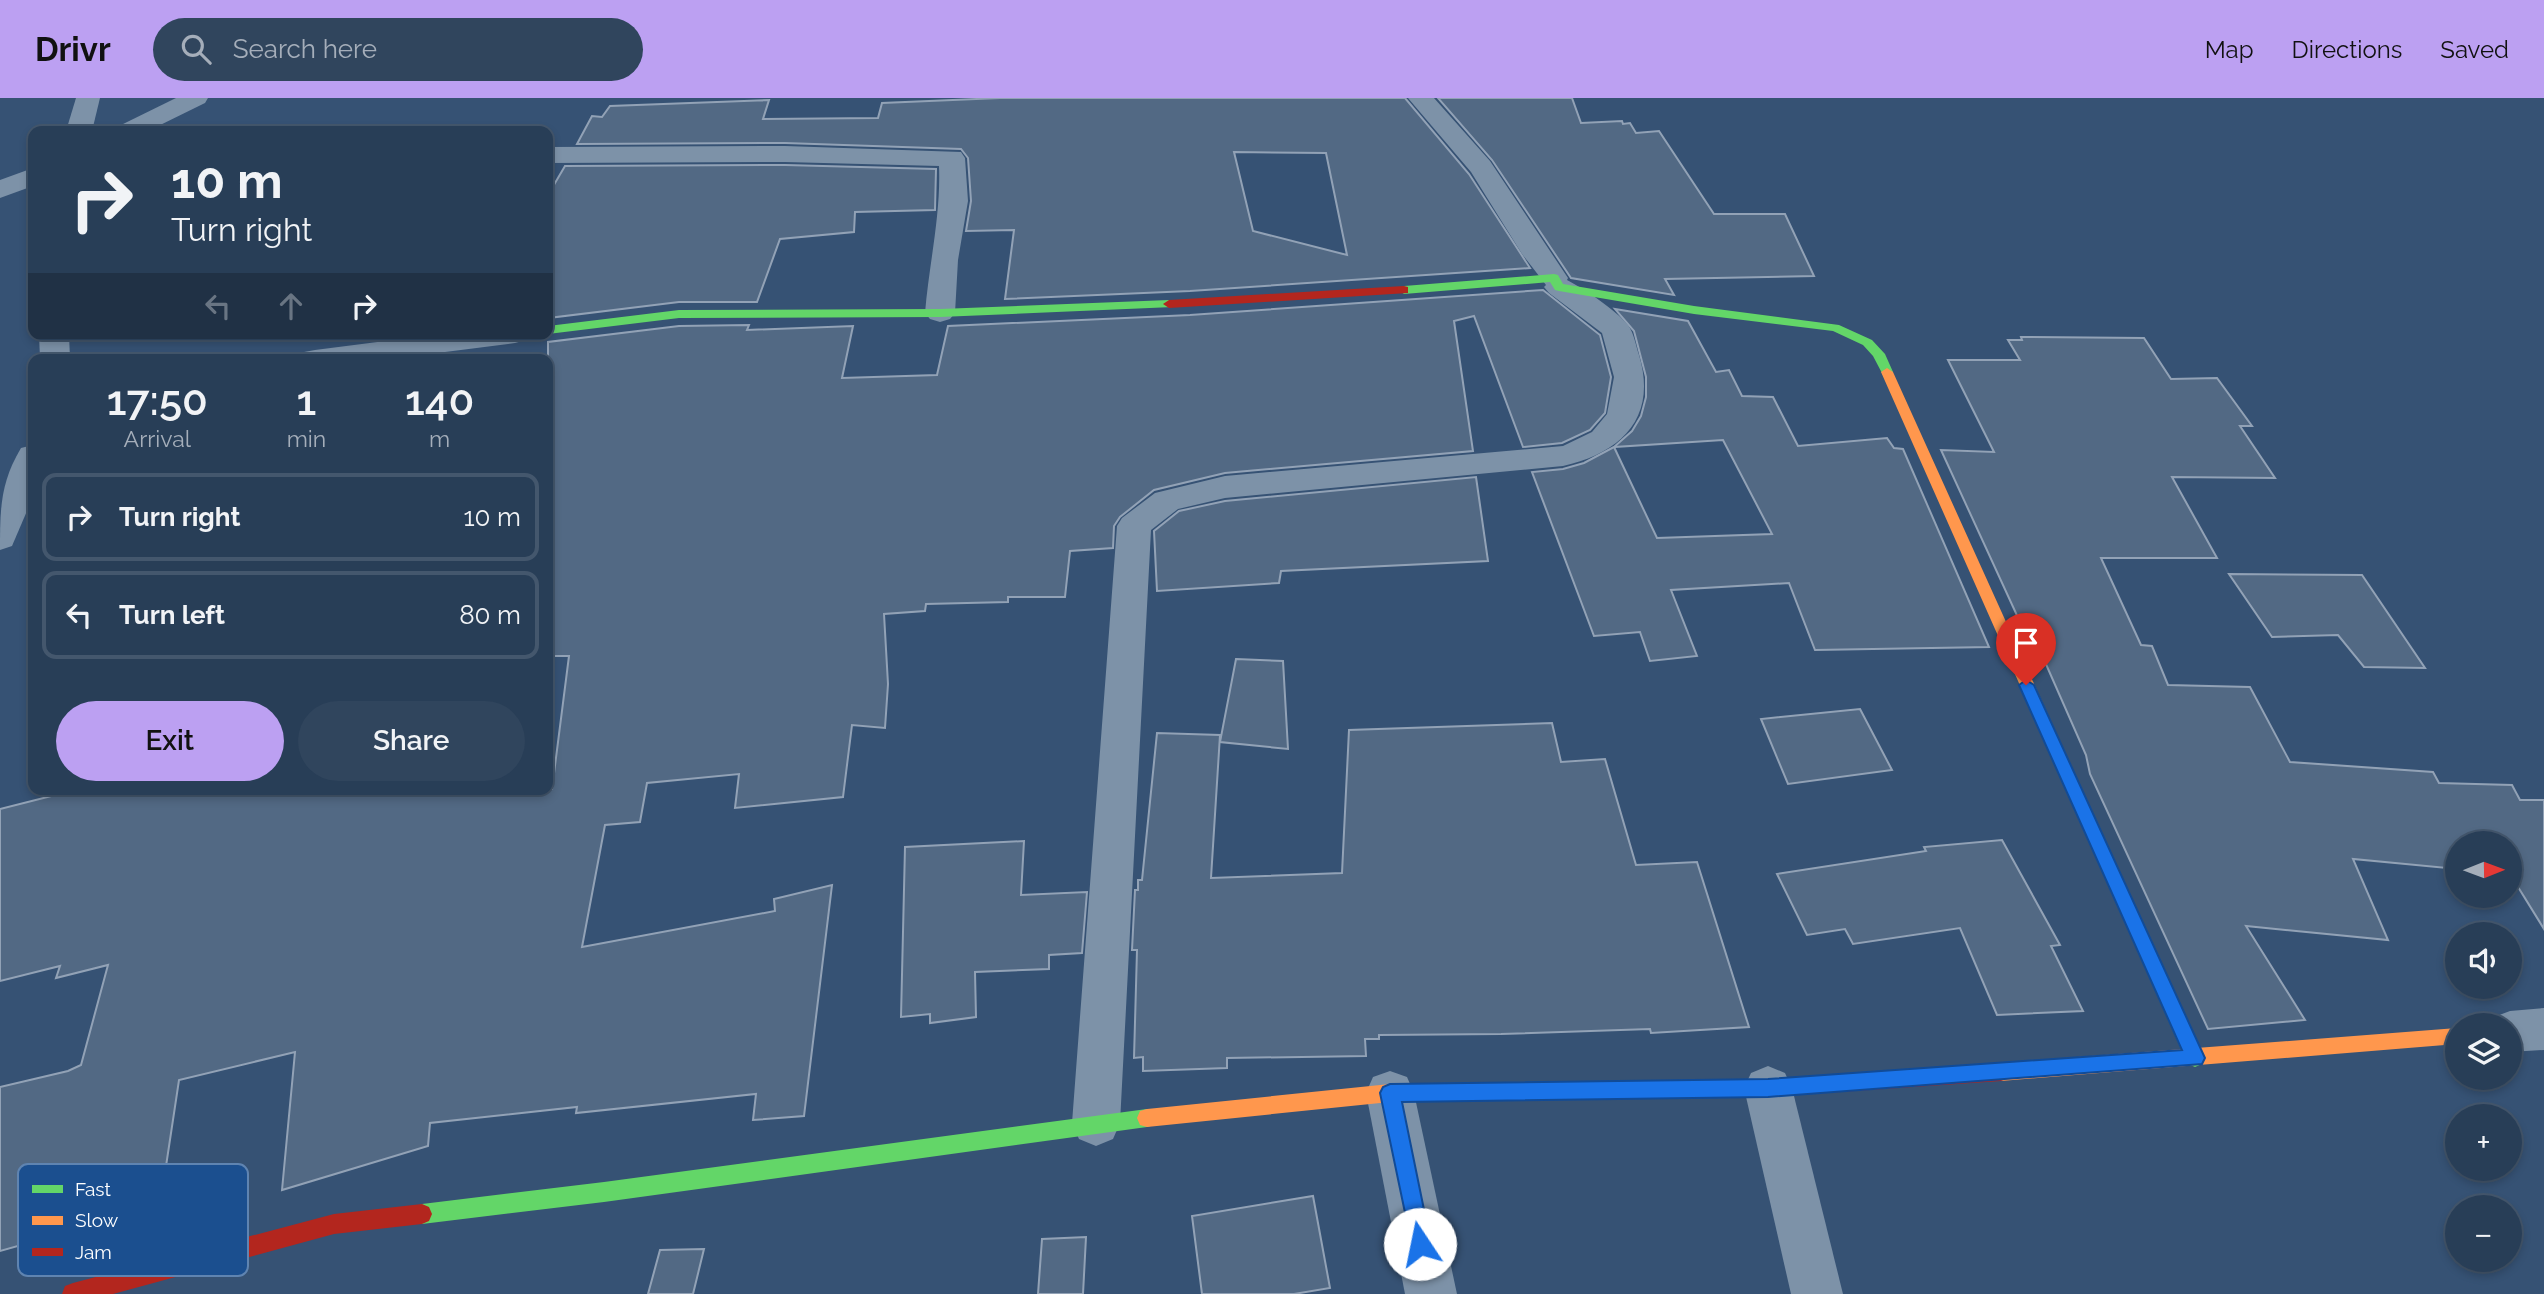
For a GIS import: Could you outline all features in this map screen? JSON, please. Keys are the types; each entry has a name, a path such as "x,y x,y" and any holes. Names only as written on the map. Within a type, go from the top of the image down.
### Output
{"street":[{"path":"80,126 88,98"},
{"path":"138,126 196,98"},
{"path":"1096,1123 1133,527 1167,501 1225,487 1563,456 1597,446 1623,416 1630,377 1616,329 1557,282 1540,261 1466,147 1420,98"},
{"path":"553,155 785,153 953,158 954,201 944,260 940,313"},
{"path":"0,190 28,178"},
{"path":"553,329 679,314 940,313 1217,302 1557,282 1711,313 1797,322 1853,334 1870,342 1880,356 1903,413 2195,1058"},
{"path":"355,354 467,340"},
{"path":"0,538 28,468"},
{"path":"2522,1031 2544,1029"},
{"path":"248,1247 334,1224 604,1192 1096,1123 1390,1093 1768,1088 2195,1058 2445,1037"},
{"path":"1768,1088 1817,1294"},
{"path":"1390,1093 1431,1294"},
{"path":"73,1294 140,1276"}],"building":[{"path":"1000,98 1405,98 1469,174 1530,268 1190,291 1005,299 1014,230 966,231 971,201 968,158 961,149 785,143 577,144 592,116 602,117 610,106 769,100 763,119 878,118 882,103","holes":["1234,152 1326,153 1347,255 1253,231"]},
{"path":"1438,98 1572,98 1581,123 1622,121 1623,124 1630,123 1636,133 1659,131 1714,214 1785,214 1814,276 1665,279 1674,295 1571,278 1492,160"},
{"path":"785,165 936,169 935,210 855,212 854,232 780,239 757,302 679,302 553,317 553,186 565,166"},
{"path":"1543,290 1600,335 1611,377 1605,413 1590,430 1562,443 1523,447 1474,316 1454,321 1473,451 1225,473 1154,490 1120,517 1114,526 1113,548 1070,551 1065,597 1008,597 1008,602 926,604 925,611 884,614 888,684 885,728 852,725 843,797 735,808 739,774 647,783 640,822 605,825 582,947 775,911 774,899 832,885 804,1116 753,1120 756,1094 576,1113 577,1107 430,1123 428,1146 282,1190 295,1052 179,1080 166,1164 18,1164 18,1246 0,1251 0,1087 68,1071 81,1065 108,965 56,978 60,966 0,981 0,809 55,795 553,795 569,656 553,656 553,354 548,354 548,342 679,326 749,325 747,330 853,326 842,378 937,375 948,326 1190,315"},
{"path":"1615,309 1688,321 1716,372 1729,370 1742,396 1773,397 1798,446 1887,438 1894,448 1903,449 1989,647 1815,650 1789,583 1671,590 1697,656 1650,661 1640,632 1594,636 1532,472 1563,469 1584,463 1614,447 1632,431 1641,416 1646,397 1646,377 1634,331","holes":["1723,440 1772,534 1657,538 1614,447"]},
{"path":"2021,337 2144,338 2171,379 2217,378 2252,426 2240,426 2275,478 2172,477 2217,558 2101,558 2141,645 2152,646 2168,685 2250,687 2290,762 2433,772 2439,783 2512,785 2520,800 2544,800 2544,929 2522,893 2522,831 2445,831 2445,868 2353,859 2388,940 2246,926 2305,1020 2208,1029 2090,774 2086,755 2038,646 2031,646 1941,450 1994,452 1948,360 2020,360 2008,340 2022,340"},
{"path":"1476,477 1488,561 1281,571 1279,583 1157,591 1154,531 1179,511 1225,501"},
{"path":"2229,574 2362,575 2425,668 2364,667 2338,635 2272,637"},
{"path":"1236,659 1283,661 1288,749 1220,742"},
{"path":"1860,709 1892,770 1788,784 1761,719"},
{"path":"1552,723 1561,762 1605,759 1636,865 1697,862 1749,1027 1651,1033 1650,1029 1379,1035 1379,1039 1365,1039 1366,1056 1227,1058 1227,1068 1143,1071 1143,1057 1134,1058 1137,950 1132,950 1135,890 1138,890 1138,880 1142,880 1157,733 1220,735 1211,878 1342,873 1349,730"},
{"path":"2002,840 2060,945 2051,946 2083,1011 1997,1015 1960,928 1853,944 1845,929 1807,935 1777,874 1926,851 1924,847"},
{"path":"1024,841 1021,895 1087,892 1082,953 1049,955 1049,969 975,972 976,1017 930,1023 930,1014 901,1017 905,847"},
{"path":"1313,1196 1330,1288 1294,1294 1202,1294 1192,1216"},
{"path":"1086,1237 1083,1294 1038,1294 1042,1239"},
{"path":"704,1249 693,1294 648,1294 660,1250"}],"traffic: fast":[{"path":"1404,290 1554,278 1559,287 1694,310 1835,328 1867,342 1878,354 1887,372"},
{"path":"553,329 679,314 940,313 1169,304"},
{"path":"2089,823 2195,1058"},
{"path":"422,1214 1147,1118"}],"traffic: slow":[{"path":"1887,372 2089,823"},
{"path":"2001,1072 2445,1037"},
{"path":"1147,1118 1390,1093 1700,1089"}],"traffic: jam":[{"path":"1169,304 1404,290"},
{"path":"1700,1089 1768,1088 2001,1072"},
{"path":"248,1247 334,1224 422,1214"},
{"path":"73,1294 140,1276"}],"route":[{"path":"1420,1244 1390,1093 1768,1088 2195,1058 2026,685"}]}
